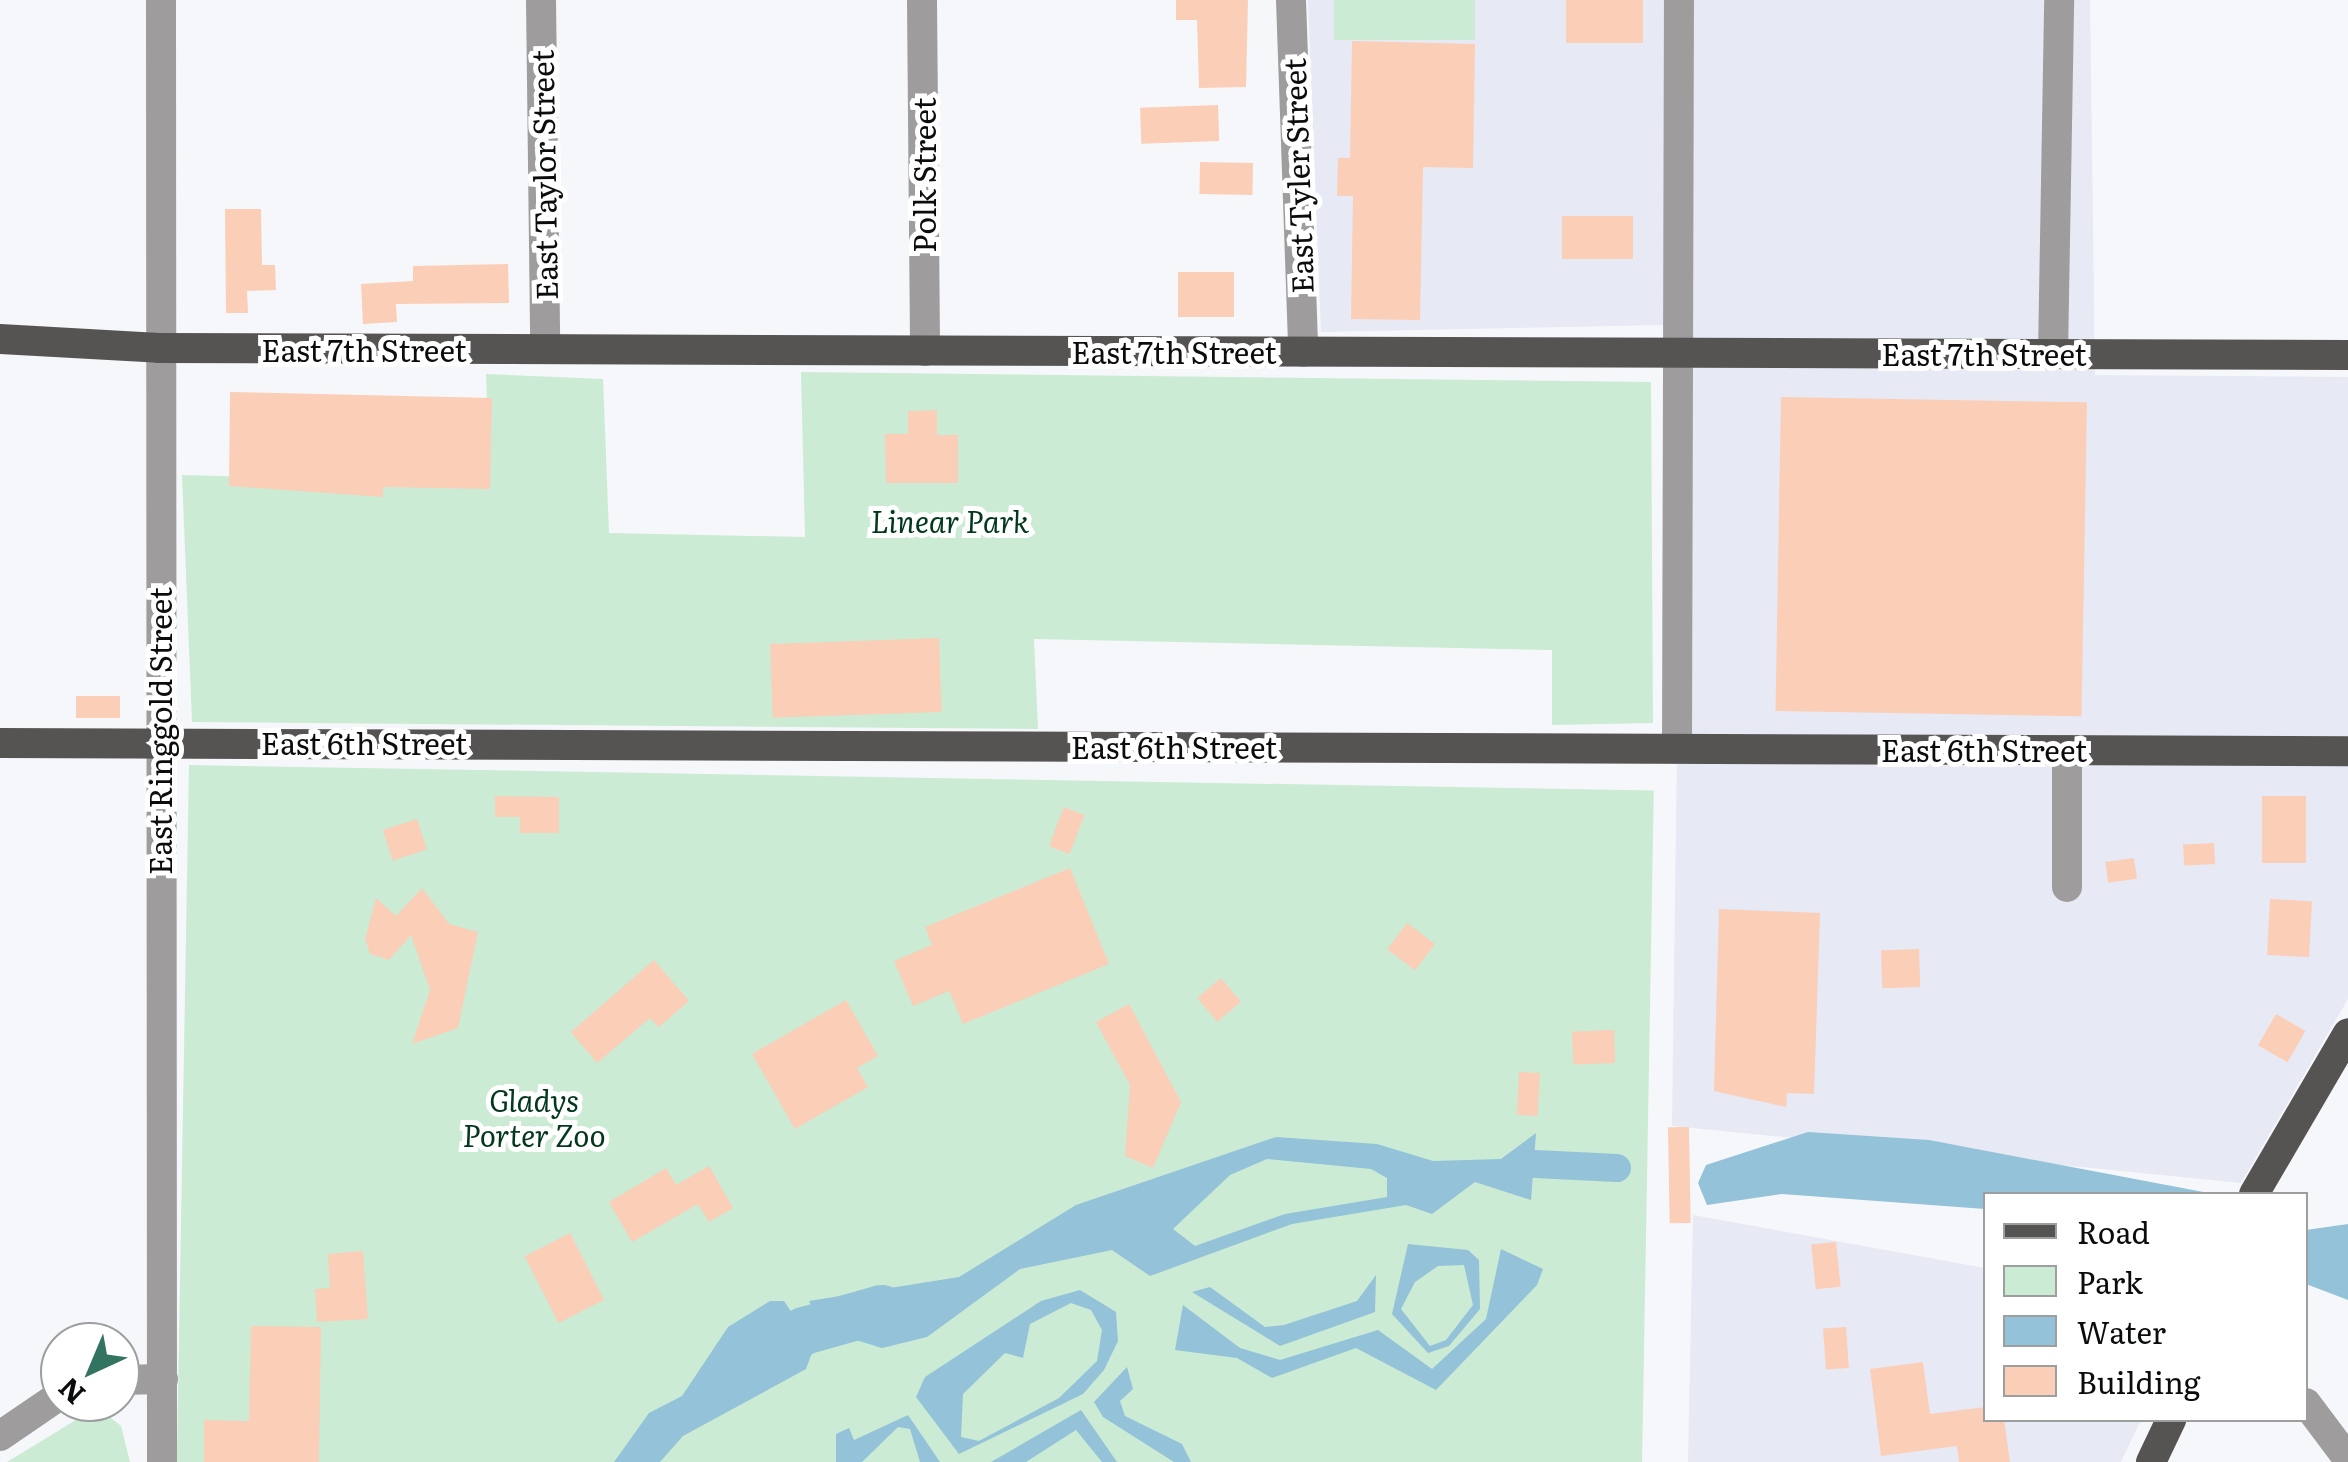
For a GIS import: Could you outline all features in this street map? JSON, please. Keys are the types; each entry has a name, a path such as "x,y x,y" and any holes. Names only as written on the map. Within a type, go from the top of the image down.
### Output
{"main road":[{"name":"East 7th Street","path":"0,339 159,348 2348,354"},
{"name":"East 6th Street","path":"0,743 2348,751"},
{"path":"2255,1192 2348,1033"},
{"path":"2151,1462 2170,1422"}],"street":[{"name":"East Ringgold Street","path":"161,0 162,1462"},
{"name":"East Taylor Street","path":"541,0 544,349"},
{"name":"Polk Street","path":"922,0 924,350"},
{"name":"East Tyler Street","path":"1292,0 1302,352"},
{"path":"1677,748 1679,0"},
{"path":"2054,354 2059,0"},
{"path":"2067,750 2067,887"},
{"path":"140,1380 163,1379"},
{"path":"2308,1406 2348,1459"},
{"path":"0,1436 40,1409"}],"shaded area":[{"path":"1308,0 2090,0 2095,375 2348,377 2348,999 2241,1183 1672,1126 1677,748 1663,325 1321,332"},
{"path":"1693,1215 1983,1268 1983,1422 2140,1422 2121,1462 1688,1462"}],"green space":[{"path":"1334,0 1475,0 1475,40 1334,40"},
{"name":"Linear Park","path":"801,372 1651,382 1653,723 1552,725 1552,650 1034,639 1038,729 192,722 182,475 490,483 486,374 603,379 609,533 805,537"},
{"name":"Gladys Porter Zoo","path":"189,765 1654,791 1642,1462 177,1462"},
{"path":"72,1422 116,1422 121,1426 130,1462 7,1462"}],"water":[{"path":"1808,1132 1929,1140 2203,1192 1983,1192 1983,1209 1782,1194 1707,1205 1698,1183 1706,1165"},
{"path":"1536,1133 1531,1200 1475,1182 1432,1214 1406,1205 1292,1224 1150,1276 1112,1250 1020,1269 927,1337 882,1348 823,1330 809,1301 959,1277 1076,1205 1276,1137 1377,1144 1433,1161 1501,1159","holes":["1267,1159 1371,1169 1387,1178 1387,1197 1285,1214 1195,1246 1173,1229 1230,1175"]},
{"path":"2348,1224 2348,1300 2308,1285 2308,1230"},
{"path":"1408,1244 1468,1250 1479,1260 1480,1309 1449,1346 1428,1353 1392,1314","holes":["1464,1265 1473,1305 1446,1340 1430,1346 1401,1309 1415,1282 1438,1266"]},
{"path":"1501,1249 1543,1269 1537,1285 1436,1390 1356,1348 1272,1378 1237,1358 1175,1350 1183,1305 1240,1348 1280,1360 1378,1330 1432,1369 1486,1319"},
{"path":"1376,1275 1375,1312 1280,1346 1192,1292 1210,1287 1265,1327 1284,1325 1357,1301"},
{"path":"1080,1290 1116,1312 1118,1341 1104,1370 1083,1394 959,1454 916,1397 925,1377 1041,1301","holes":["1071,1303 1091,1310 1102,1330 1097,1361 1059,1398 979,1441 961,1437 963,1394 1005,1353 1023,1358 1030,1324"]},
{"path":"770,1301 784,1301 804,1331 813,1350 806,1369 683,1436 660,1462 614,1462 649,1413 682,1396 728,1327"},
{"path":"1127,1367 1133,1389 1120,1401 1125,1416 1182,1444 1191,1462 1174,1462 1103,1417 1094,1402"},
{"path":"1081,1410 1117,1462 1102,1462 1076,1430 1026,1462 991,1462"},
{"path":"908,1415 940,1462 920,1462 910,1429 898,1427 862,1462 836,1462 836,1434 849,1428 854,1440"}],"building":[{"path":"1176,0 1248,0 1246,87 1199,88 1197,20 1176,20"},
{"path":"1566,0 1643,0 1643,43 1566,43"},
{"path":"1352,41 1475,44 1473,168 1423,167 1420,320 1351,319 1353,196 1337,196 1338,158 1350,158"},
{"path":"1218,105 1219,141 1141,144 1140,108"},
{"path":"1200,162 1253,163 1252,195 1199,194"},
{"path":"225,209 261,209 262,265 275,265 276,290 247,291 248,313 226,313"},
{"path":"1562,216 1633,216 1633,259 1562,259"},
{"path":"508,264 509,303 396,304 397,322 363,324 361,284 413,281 413,266"},
{"path":"1178,272 1234,272 1234,317 1178,317"},
{"path":"230,392 492,398 490,489 383,487 383,497 229,486"},
{"path":"1781,397 2087,402 2081,716 1776,711"},
{"path":"937,410 937,435 958,435 958,483 886,483 885,434 908,434 908,411"},
{"path":"939,638 942,712 773,718 770,644"},
{"path":"76,696 120,696 120,718 76,718"},
{"path":"495,796 559,797 559,833 520,833 520,817 495,817"},
{"path":"2262,796 2306,796 2306,863 2262,863"},
{"path":"1064,807 1085,815 1069,854 1049,846"},
{"path":"417,819 427,849 393,861 383,830"},
{"path":"2214,843 2215,864 2184,866 2183,845"},
{"path":"2134,858 2137,879 2108,883 2105,862"},
{"path":"1070,868 1109,964 963,1024 949,991 913,1006 894,961 932,945 925,927"},
{"path":"422,888 449,924 478,932 458,1028 412,1044 430,990 411,935 389,960 370,954 365,939 376,898 396,916"},
{"path":"2270,899 2312,901 2309,957 2267,955"},
{"path":"1719,909 1820,913 1814,1094 1787,1093 1786,1107 1714,1091"},
{"path":"1407,923 1435,944 1415,970 1387,949"},
{"path":"1919,949 1920,987 1882,988 1881,950"},
{"path":"654,960 689,1001 659,1027 650,1018 597,1063 571,1032"},
{"path":"1221,978 1241,1002 1217,1022 1197,998"},
{"path":"846,1000 878,1056 857,1068 868,1087 795,1129 752,1054"},
{"path":"1129,1004 1181,1102 1153,1168 1125,1156 1130,1085 1096,1022"},
{"path":"2276,1014 2305,1031 2287,1062 2258,1045"},
{"path":"1614,1030 1615,1063 1573,1064 1572,1031"},
{"path":"1519,1072 1540,1073 1538,1116 1517,1115"},
{"path":"1668,1127 1689,1127 1691,1223 1670,1223"},
{"path":"709,1166 733,1208 709,1222 698,1204 632,1242 609,1202 666,1168 676,1185"},
{"path":"570,1233 604,1300 559,1323 525,1256"},
{"path":"1836,1242 1841,1287 1816,1289 1811,1245"},
{"path":"363,1251 368,1319 317,1322 315,1289 330,1288 328,1254"},
{"path":"251,1326 321,1327 319,1462 204,1462 204,1420 249,1421"},
{"path":"1846,1327 1849,1368 1826,1370 1823,1329"},
{"path":"1923,1362 1930,1414 1983,1407 1983,1422 2004,1422 2010,1462 1959,1462 1957,1446 1881,1456 1870,1369"}],"waterway":[{"path":"1535,1164 1617,1168"},
{"path":"750,1362 804,1331 882,1309"}]}
